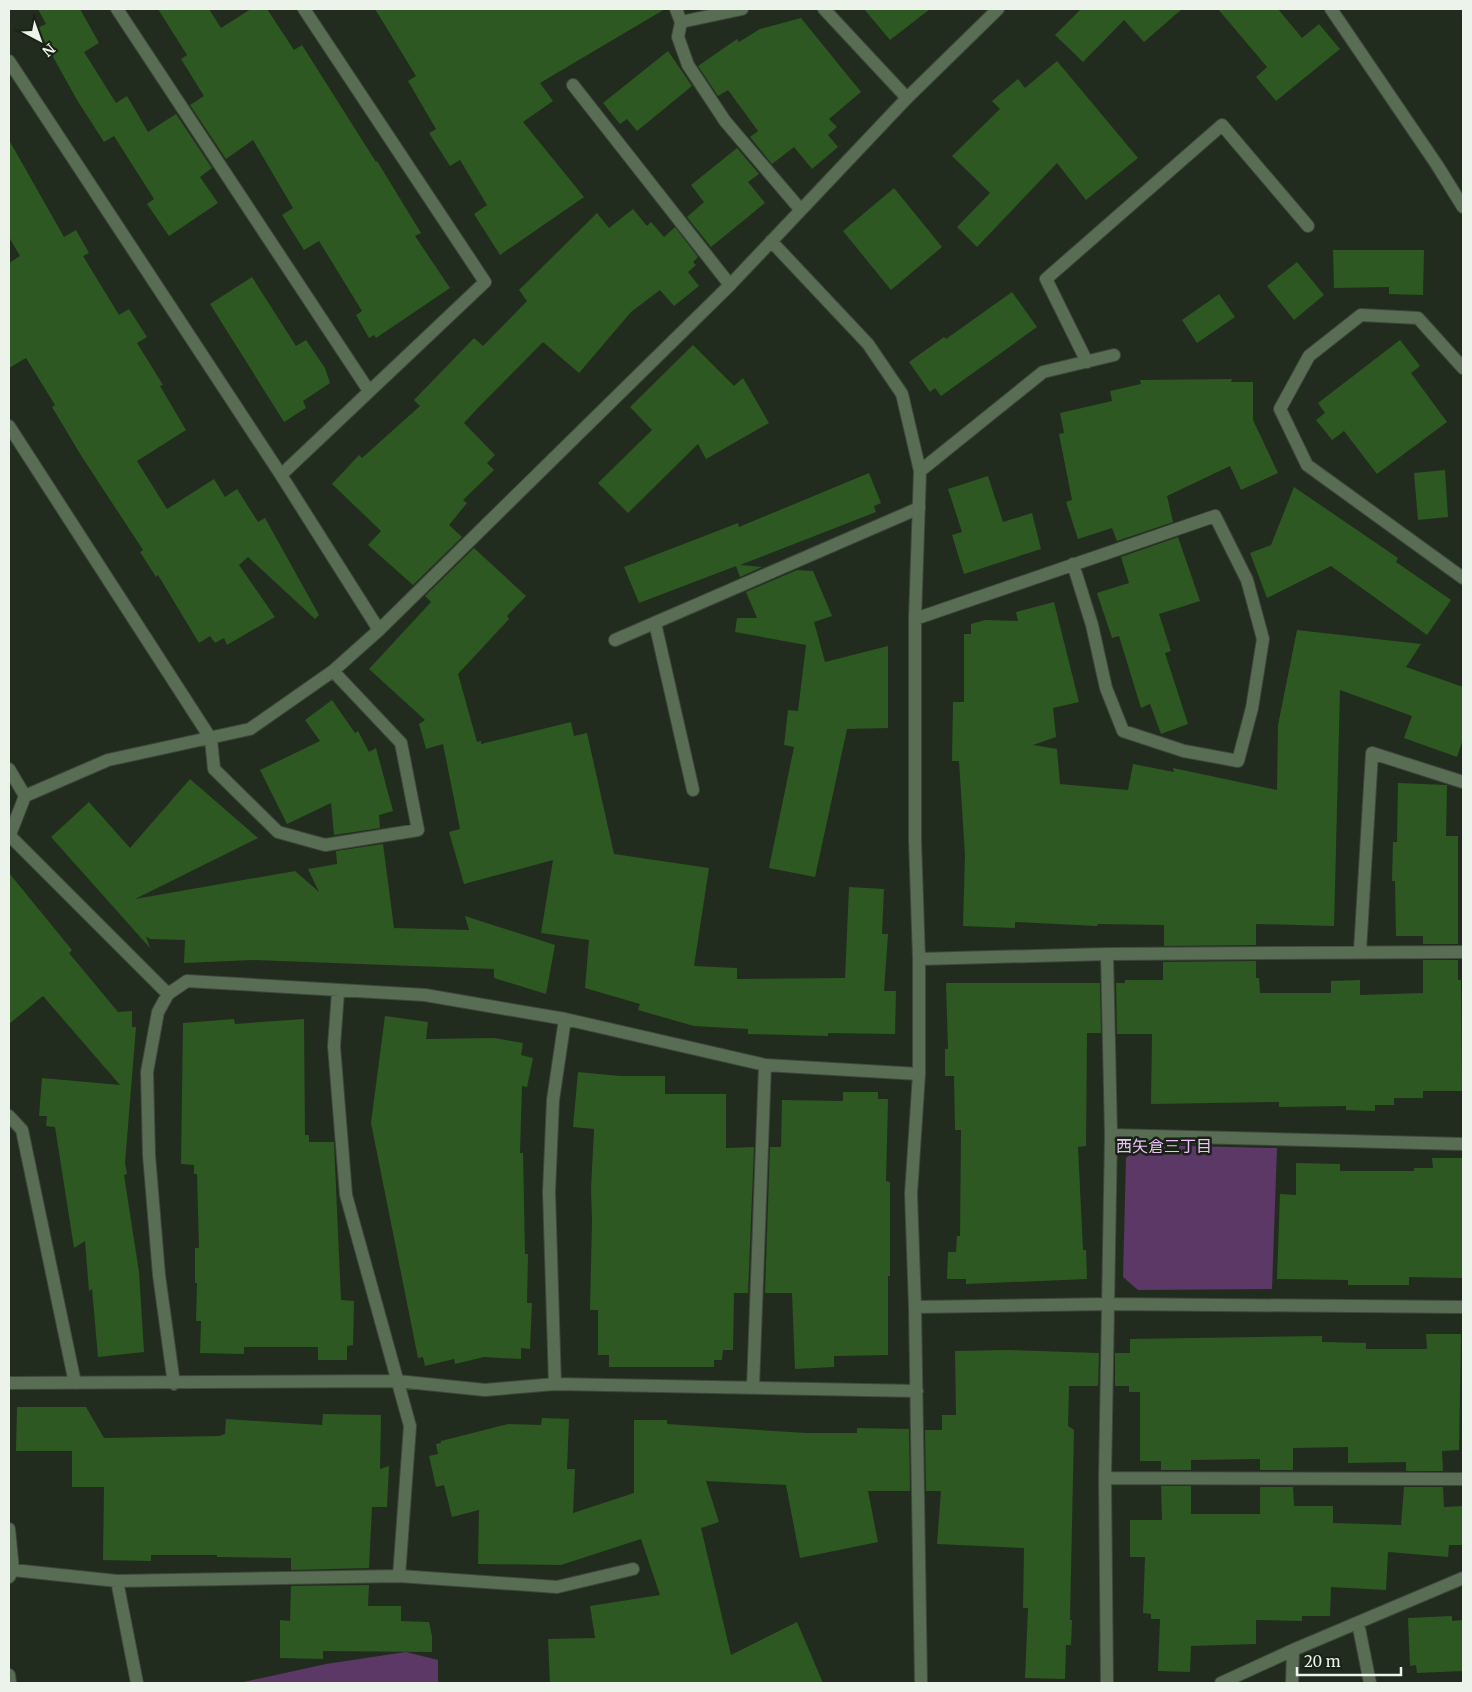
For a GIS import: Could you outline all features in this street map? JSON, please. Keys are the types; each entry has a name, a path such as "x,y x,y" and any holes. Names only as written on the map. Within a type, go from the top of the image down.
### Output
{"street":[{"path":"117,9 370,391"},
{"path":"281,475 485,282 304,9"},
{"path":"676,9 681,22 678,37 688,65 725,121 800,209"},
{"path":"681,22 742,9"},
{"path":"824,9 908,98"},
{"path":"168,994 9,836 25,796 108,760 250,729 333,671 379,630 730,285 800,209 998,9"},
{"path":"1331,9 1437,165 1463,207"},
{"path":"9,61 281,475 379,630"},
{"path":"574,85 730,285"},
{"path":"1087,362 1046,279 1222,125 1308,226"},
{"path":"772,241 868,344 902,394 920,471 915,620 915,840 919,959 919,1074 911,1194 917,1390 921,1683"},
{"path":"1463,368 1418,318 1361,315 1309,356 1280,410 1307,464 1463,578"},
{"path":"920,471 1043,372 1114,355"},
{"path":"9,426 211,739 214,769 278,832 325,845 418,830 401,743 333,671"},
{"path":"615,640 919,508"},
{"path":"915,620 1073,564 1215,516 1246,580 1263,639 1252,708 1238,761 1184,751 1123,731 1106,688 1092,625 1073,564"},
{"path":"655,623 693,790"},
{"path":"1360,951 1372,753 1463,782"},
{"path":"9,769 25,796"},
{"path":"919,959 1107,954 1360,951 1463,952"},
{"path":"1107,954 1111,1135 1105,1478 1107,1683"},
{"path":"174,1384 158,1275 149,1155 147,1072 158,1012 168,994 187,981 252,983 338,992 425,995 565,1020 765,1065 919,1074"},
{"path":"338,992 334,1046 346,1195 410,1426 399,1576"},
{"path":"555,1384 548,1192 553,1100 565,1020"},
{"path":"753,1387 765,1065"},
{"path":"9,1116 22,1130 75,1383"},
{"path":"1111,1135 1463,1144"},
{"path":"915,1307 1108,1304 1463,1307"},
{"path":"9,1383 174,1384 397,1381 485,1390 555,1384 917,1390"},
{"path":"1105,1478 1463,1479"},
{"path":"9,1529 11,1573 116,1581 399,1576 557,1587 633,1569"},
{"path":"1221,1683 1293,1650 1463,1578"},
{"path":"116,1581 137,1683"},
{"path":"1358,1622 1370,1683"},
{"path":"1292,1683 1293,1650"},
{"path":"9,1675 10,1683"}],"shaded area":[{"path":"1143,1145 1277,1148 1272,1289 1138,1290 1123,1277 1126,1158"},
{"path":"406,1652 438,1660 438,1683 239,1683 326,1664"}],"building":[{"path":"38,9 80,9 99,43 84,52 116,103 127,96 148,132 176,114 212,168 200,177 218,203 169,236 147,204 154,199 114,136 104,142 77,100 37,28 46,24"},
{"path":"158,9 209,9 221,28 251,9 267,9 294,50 302,45 421,233 415,236 450,288 376,338 374,335 369,338 356,315 362,311 319,241 304,250 282,215 293,208 253,140 226,159 190,105 204,96 181,59 187,55"},
{"path":"375,9 665,9 540,83 553,101 523,122 584,197 500,255 474,214 487,205 460,160 450,166 429,133 436,129 408,81 416,76"},
{"path":"864,9 930,9 890,40"},
{"path":"1081,9 1182,9 1144,42 1124,20 1083,62 1055,35"},
{"path":"1218,9 1278,9 1302,38 1319,24 1340,49 1276,101 1256,77 1267,67"},
{"path":"801,18 861,92 829,119 837,127 828,135 838,147 812,169 794,147 772,164 750,137 758,131 728,90 718,96 698,66 737,39 739,42 760,29"},
{"path":"668,51 692,86 637,131 627,119 620,124 603,103"},
{"path":"1057,61 1138,158 1086,200 1057,163 977,247 957,227 990,193 952,156 1000,109 992,101 1018,79 1025,88"},
{"path":"9,140 64,237 76,230 89,253 83,256 119,315 129,309 147,337 137,343 163,385 160,386 186,430 137,461 167,509 214,479 225,497 237,489 258,522 265,518 319,615 315,619 248,557 239,565 275,617 227,645 224,638 215,643 210,636 199,643 158,575 156,577 140,552 143,550 82,457 52,407 55,405 26,358 9,368 9,263 20,256 9,237"},
{"path":"737,148 759,174 748,182 765,203 711,247 687,217 704,202 691,185"},
{"path":"894,188 942,247 891,290 843,231"},
{"path":"633,209 647,226 651,222 664,237 675,227 698,257 693,262 696,265 688,272 699,286 674,306 660,290 631,312 579,373 543,342 475,411 464,423 495,455 487,463 494,470 463,500 467,503 449,525 462,537 413,585 368,545 381,531 332,484 359,455 362,458 420,406 414,400 474,338 483,346 527,301 519,290 597,213 609,228"},
{"path":"1333,250 1424,250 1423,295 1389,294 1389,287 1334,288"},
{"path":"1297,262 1324,295 1294,320 1267,286"},
{"path":"252,277 296,346 306,340 325,368 330,383 303,401 306,408 284,422 210,304"},
{"path":"1012,292 1037,327 941,396 935,388 930,392 909,362 944,337 946,339"},
{"path":"1219,294 1235,317 1197,343 1182,320"},
{"path":"1400,340 1420,366 1411,373 1447,422 1377,474 1344,431 1332,440 1316,420 1325,413 1318,403"},
{"path":"693,345 734,386 743,378 769,423 706,459 698,444 628,513 598,483 652,430 630,407"},
{"path":"1232,379 1231,382 1253,382 1253,420 1278,473 1241,490 1230,466 1167,496 1173,522 1117,541 1112,528 1078,539 1066,502 1072,500 1059,434 1064,433 1060,413 1112,401 1110,391 1141,384 1140,380"},
{"path":"1445,470 1448,517 1418,520 1414,473"},
{"path":"869,473 881,503 874,506 876,512 740,565 762,567 740,577 736,566 639,603 624,567 738,523 739,527"},
{"path":"988,476 1003,522 1032,513 1041,549 964,574 952,535 962,532 948,489"},
{"path":"1294,487 1398,558 1396,562 1451,600 1427,635 1331,566 1267,598 1250,553 1271,545"},
{"path":"1178,537 1200,601 1159,614 1171,651 1165,653 1188,724 1161,734 1150,704 1141,708 1119,636 1112,638 1097,593 1129,583 1121,557"},
{"path":"474,548 526,596 507,616 509,619 458,674 477,742 481,741 481,744 571,722 574,736 587,733 614,854 709,868 694,966 737,968 737,979 845,978 849,887 884,889 882,934 888,934 884,991 896,991 895,1034 828,1033 828,1036 748,1034 748,1029 694,1026 638,1010 640,1004 585,988 589,940 541,933 553,860 464,884 449,832 460,829 443,744 426,749 419,724 425,720 369,669 431,602 425,596"},
{"path":"797,570 813,571 832,616 814,622 825,662 888,646 888,728 847,729 815,877 769,868 794,747 784,745 788,710 798,711 806,645 735,632 737,618 757,618 746,592"},
{"path":"1054,602 1079,702 1053,708 1056,737 1033,745 1057,749 1060,784 1128,790 1133,764 1174,772 1173,768 1277,790 1278,725 1297,630 1421,644 1406,667 1463,687 1463,739 1457,757 1404,738 1412,716 1340,690 1334,926 1256,924 1256,945 1164,946 1164,925 1098,924 1097,926 1015,922 1015,928 963,926 965,855 959,761 952,761 953,702 964,702 964,634 971,634 971,624 985,620 1018,621 1016,612"},
{"path":"332,700 355,733 358,731 369,752 376,748 393,811 379,815 380,828 334,835 331,803 287,824 260,770 320,741 305,720"},
{"path":"190,779 258,838 135,899 295,871 319,892 308,869 337,864 336,851 383,844 394,928 469,930 465,916 555,945 546,994 494,978 494,969 252,960 184,963 185,940 150,939 146,936 150,948 51,837 89,802 130,848"},
{"path":"1398,783 1447,785 1446,836 1458,836 1458,944 1423,944 1423,936 1396,936 1395,881 1392,881 1393,842 1397,842"},
{"path":"9,873 72,950 69,953 118,1012 132,1011 132,1027 136,1027 125,1163 127,1174 124,1175 139,1272 144,1352 98,1357 92,1289 89,1291 85,1241 74,1248 55,1127 46,1126 47,1116 39,1116 42,1078 120,1085 43,996 9,1024"},
{"path":"1423,960 1458,960 1458,980 1461,980 1462,1091 1423,1091 1423,1098 1394,1098 1394,1105 1375,1105 1375,1111 1346,1110 1346,1106 1279,1107 1279,1102 1151,1104 1152,1034 1117,1034 1116,983 1125,983 1125,980 1163,980 1163,962 1256,961 1256,978 1259,978 1260,993 1331,993 1331,981 1360,980 1360,995 1423,993"},
{"path":"946,983 1100,983 1101,1033 1087,1033 1086,1146 1078,1147 1083,1250 1086,1250 1087,1279 966,1284 966,1279 947,1279 948,1252 956,1252 957,1236 960,1236 961,1130 955,1130 954,1076 945,1076 945,1049 948,1049"},
{"path":"385,1016 428,1022 426,1039 494,1038 523,1043 521,1055 533,1058 527,1087 522,1086 520,1153 523,1153 525,1254 528,1254 527,1303 532,1303 530,1349 521,1348 521,1359 484,1357 455,1364 454,1359 425,1366 423,1357 418,1358 371,1123"},
{"path":"234,1019 235,1024 304,1019 305,1135 309,1135 309,1142 334,1142 341,1300 354,1301 353,1345 347,1346 347,1360 318,1360 318,1347 244,1347 244,1354 200,1353 201,1321 196,1321 197,1283 195,1283 195,1248 199,1248 197,1174 194,1174 194,1165 181,1164 183,1023"},
{"path":"578,1072 620,1076 665,1076 665,1094 726,1094 726,1148 754,1147 748,1293 734,1293 733,1350 723,1350 722,1360 714,1360 714,1367 609,1367 609,1355 598,1355 598,1310 590,1310 591,1189 594,1129 573,1127"},
{"path":"843,1092 878,1092 878,1099 888,1099 886,1181 890,1182 890,1276 888,1276 888,1355 834,1356 834,1367 795,1369 792,1293 765,1293 770,1147 781,1147 782,1100 843,1101"},
{"path":"1432,1158 1463,1158 1462,1278 1409,1277 1409,1285 1348,1285 1348,1280 1277,1279 1280,1194 1296,1195 1296,1163 1340,1164 1340,1171 1414,1171 1414,1168 1433,1168"},
{"path":"1426,1334 1461,1334 1459,1450 1442,1451 1443,1471 1406,1471 1406,1462 1348,1463 1348,1447 1293,1448 1293,1470 1260,1470 1260,1459 1191,1460 1191,1470 1161,1470 1161,1461 1140,1461 1140,1392 1129,1392 1129,1386 1115,1386 1115,1353 1130,1353 1130,1339 1322,1336 1322,1342 1366,1343 1366,1349 1427,1349"},
{"path":"1009,1350 1099,1353 1098,1386 1069,1386 1068,1426 1074,1430 1070,1620 1072,1620 1071,1645 1066,1645 1065,1679 1025,1678 1028,1608 1023,1608 1024,1548 937,1544 941,1491 926,1491 925,1430 942,1430 942,1415 956,1415 955,1351"},
{"path":"17,1407 86,1407 104,1438 219,1436 225,1434 226,1419 322,1425 323,1414 381,1415 380,1469 389,1466 387,1507 372,1507 369,1568 291,1570 291,1558 217,1557 217,1555 151,1555 151,1561 103,1560 104,1487 72,1487 72,1451 16,1451"},
{"path":"542,1418 569,1419 567,1469 575,1469 573,1513 634,1493 634,1420 667,1420 667,1424 806,1433 857,1433 857,1428 909,1429 910,1491 868,1491 878,1542 800,1558 786,1485 706,1481 719,1522 701,1528 731,1655 797,1622 823,1683 550,1683 548,1639 595,1638 590,1606 660,1595 641,1539 561,1565 478,1564 479,1510 452,1517 444,1485 436,1487 429,1456 438,1454 436,1444 441,1443 441,1441 508,1424 541,1425"},
{"path":"1161,1486 1191,1486 1191,1514 1260,1514 1260,1487 1293,1487 1294,1506 1333,1506 1333,1523 1401,1525 1404,1487 1443,1487 1444,1507 1463,1506 1463,1545 1449,1545 1448,1557 1388,1552 1386,1590 1331,1587 1330,1616 1302,1616 1302,1621 1256,1620 1256,1644 1191,1646 1190,1672 1158,1671 1160,1619 1151,1619 1151,1614 1143,1613 1145,1557 1130,1557 1130,1520 1162,1520"},
{"path":"369,1585 368,1606 401,1606 401,1621 429,1622 432,1636 432,1652 323,1651 323,1659 280,1658 280,1620 290,1621 291,1586"},
{"path":"1452,1616 1452,1621 1463,1620 1463,1671 1417,1673 1416,1665 1410,1666 1408,1618"}],"district":[{"name":"西矢倉三丁目","path":"1164,1146"}]}
